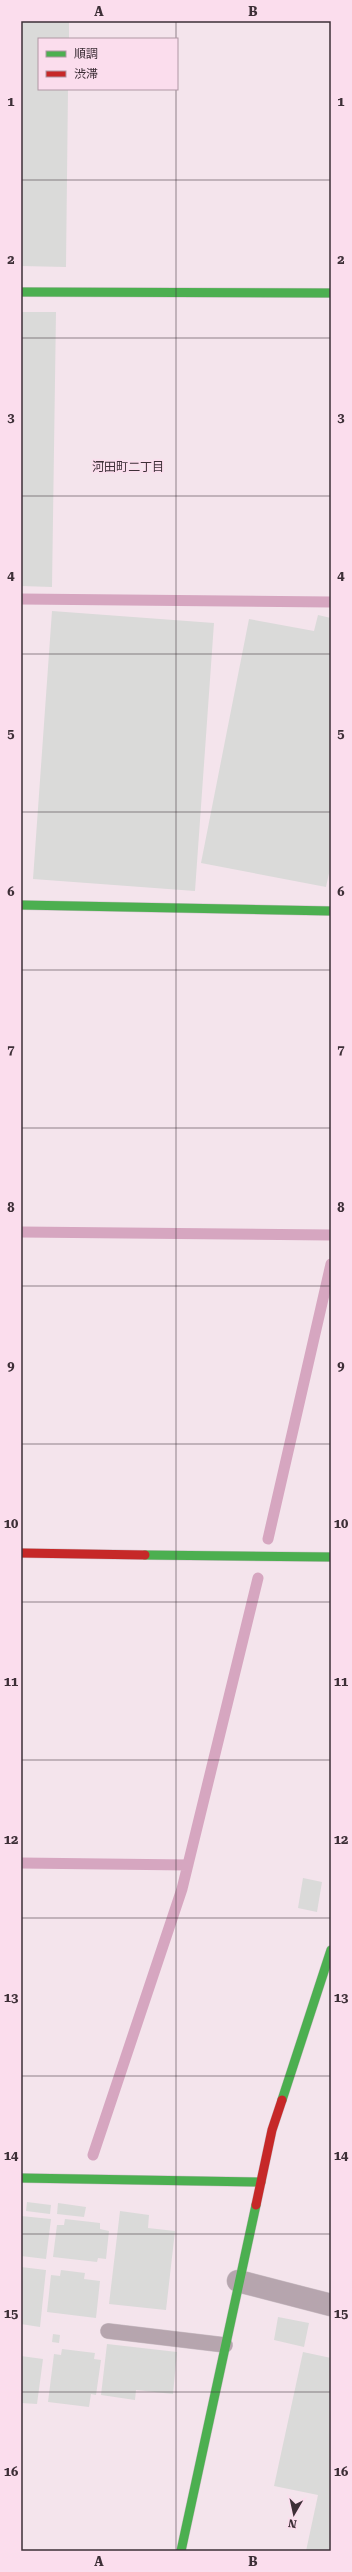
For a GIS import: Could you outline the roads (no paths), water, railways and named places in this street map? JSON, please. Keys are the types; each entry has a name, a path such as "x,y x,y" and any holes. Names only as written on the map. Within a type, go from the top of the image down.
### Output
{"street":[{"path":"21,292 331,293"},
{"path":"21,905 331,911"},
{"path":"21,1553 331,1557"},
{"path":"181,2551 224,2345 272,2130 331,1950"},
{"path":"21,2178 261,2182"},
{"path":"238,2281 331,2305"}],"lane":[{"path":"108,2331 224,2345"}],"waterway":[{"path":"21,599 331,602"},
{"path":"21,1232 331,1235"},
{"path":"268,1539 331,1264"},
{"path":"93,2155 182,1889 258,1578"},
{"path":"21,1863 188,1865"}],"district":[{"name":"河田町二丁目","path":"128,467"}]}
